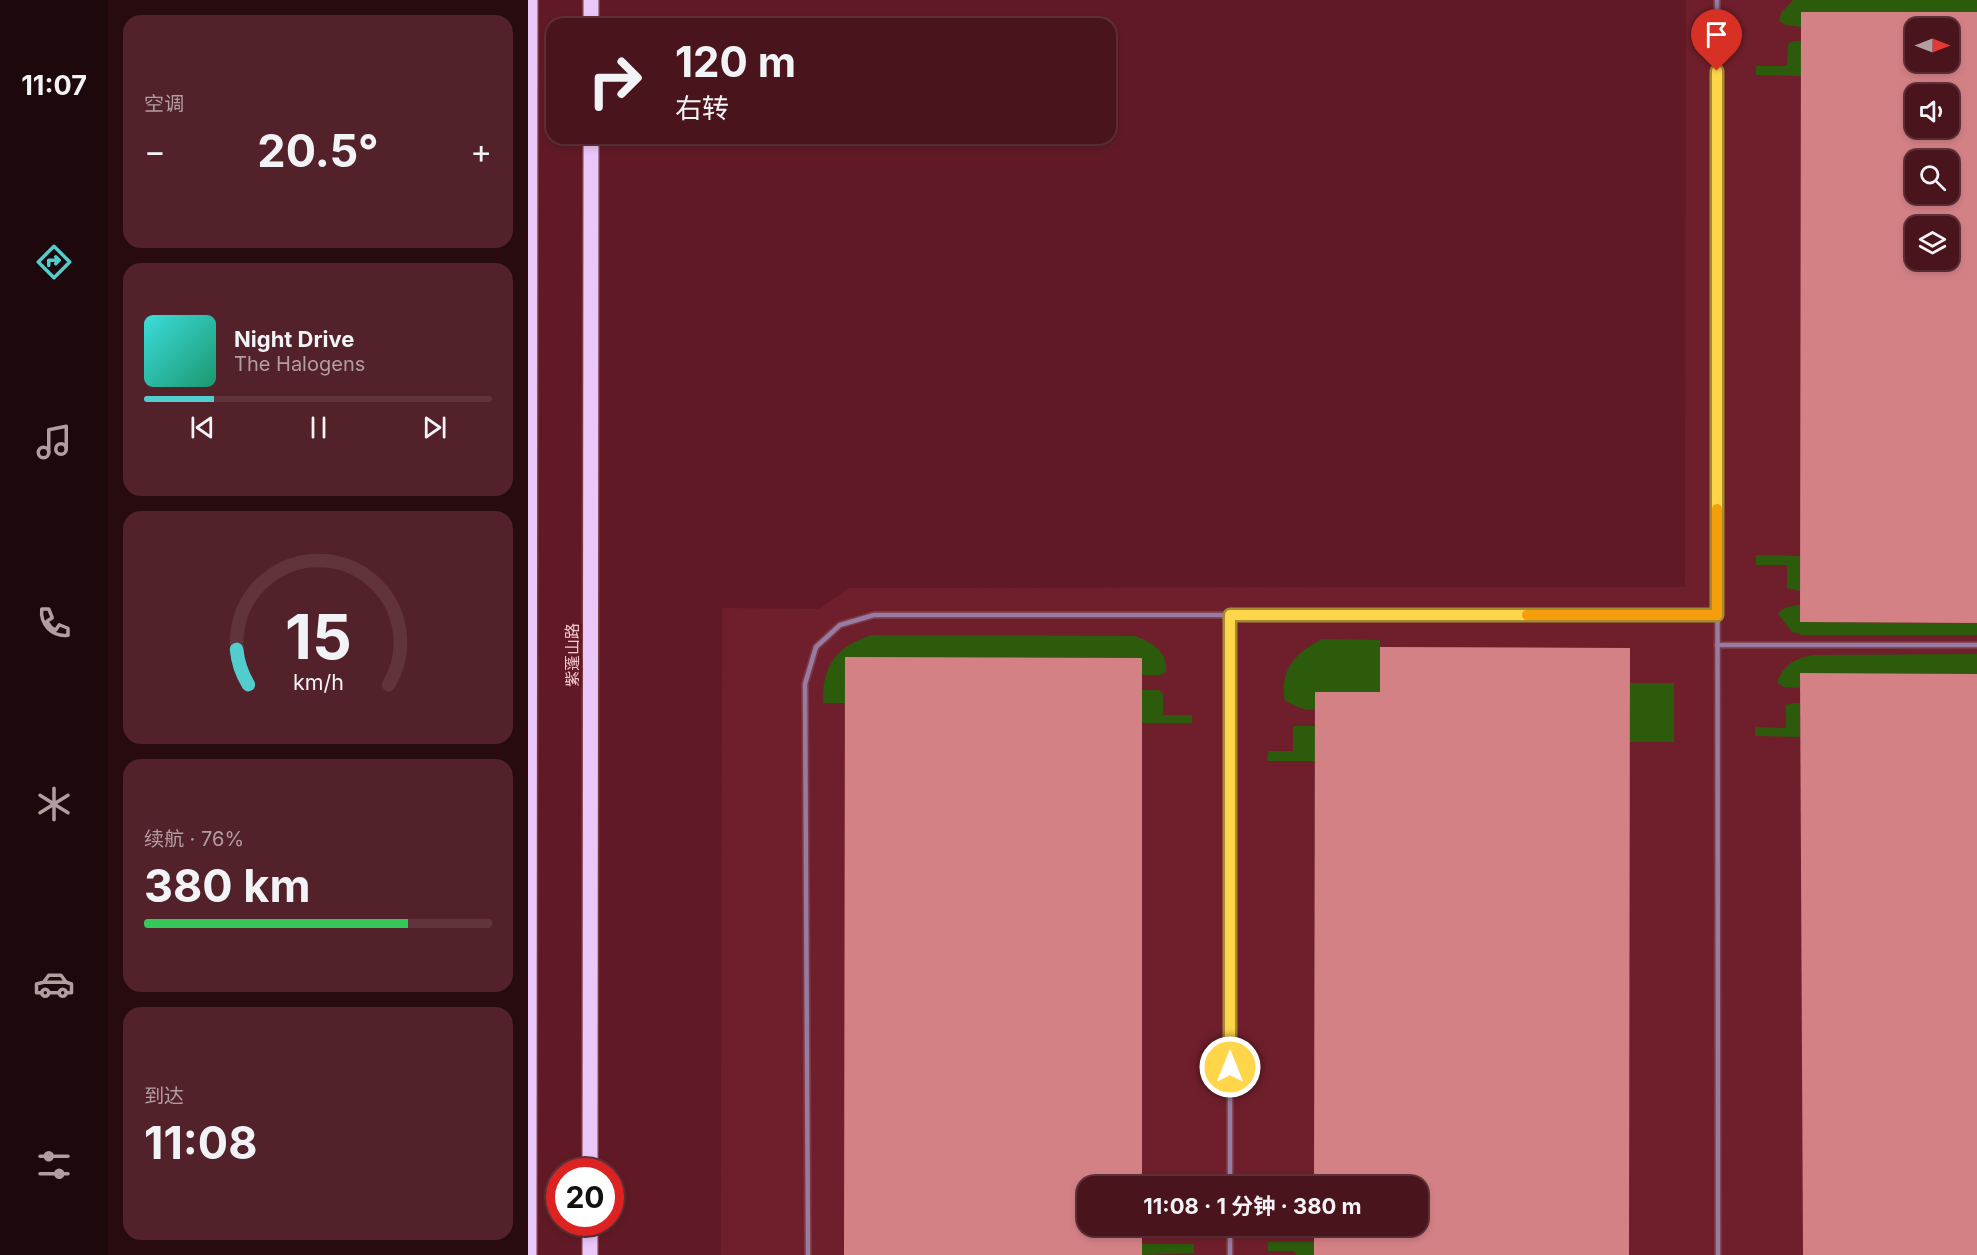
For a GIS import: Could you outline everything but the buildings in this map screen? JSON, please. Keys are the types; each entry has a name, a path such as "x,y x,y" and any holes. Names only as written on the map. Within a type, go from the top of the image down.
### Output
{"main road":[{"path":"529,1255 530,0"},
{"path":"591,0 591,18"},
{"name":"紫蓬山路","path":"590,1158 591,144"},
{"path":"590,1236 590,1255"}],"lane":[{"path":"1717,0 1718,1255"},
{"path":"808,1255 805,684 816,646 840,625 874,615 1717,615"},
{"path":"1230,615 1230,1176"},
{"path":"1717,645 1977,645"},
{"path":"1230,1236 1230,1255"}],"shaded area":[{"path":"1686,0 1977,0 1977,1255 721,1255 722,608 819,609 849,588 1685,587"}],"green space":[{"path":"1793,0 1977,0 1977,12 1802,12 1801,27 1786,25 1779,21 1781,13"},
{"path":"1801,41 1801,76 1756,75 1756,66 1787,66 1788,44"},
{"path":"1756,555 1800,556 1800,591 1787,588 1787,565 1756,565"},
{"path":"1800,605 1801,622 1977,623 1977,635 1803,635 1792,632 1778,614 1785,608"},
{"path":"872,635 1135,636 1153,645 1162,653 1166,672 1160,675 1142,675 1141,658 845,657 845,703 823,703 825,678 834,659 849,645"},
{"path":"1322,639 1380,640 1380,692 1315,692 1315,709 1305,710 1285,701 1287,671 1297,656"},
{"path":"1977,654 1977,674 1800,673 1800,688 1784,687 1777,682 1790,664 1812,655"},
{"path":"1630,683 1674,683 1674,742 1630,742"},
{"path":"1142,690 1159,690 1163,694 1163,715 1192,715 1192,723 1142,723"},
{"path":"1800,703 1800,737 1755,736 1755,727 1786,728 1786,705"},
{"path":"1293,726 1315,726 1315,761 1267,761 1268,751 1293,751"},
{"path":"1268,1242 1314,1242 1314,1255 1296,1255 1295,1251 1268,1251"},
{"path":"1142,1244 1194,1244 1194,1253 1142,1255"}],"slow traffic":[{"path":"1527,615 1717,615 1717,509"}],"route":[{"path":"1230,1067 1230,615 1717,615 1717,71"}]}
